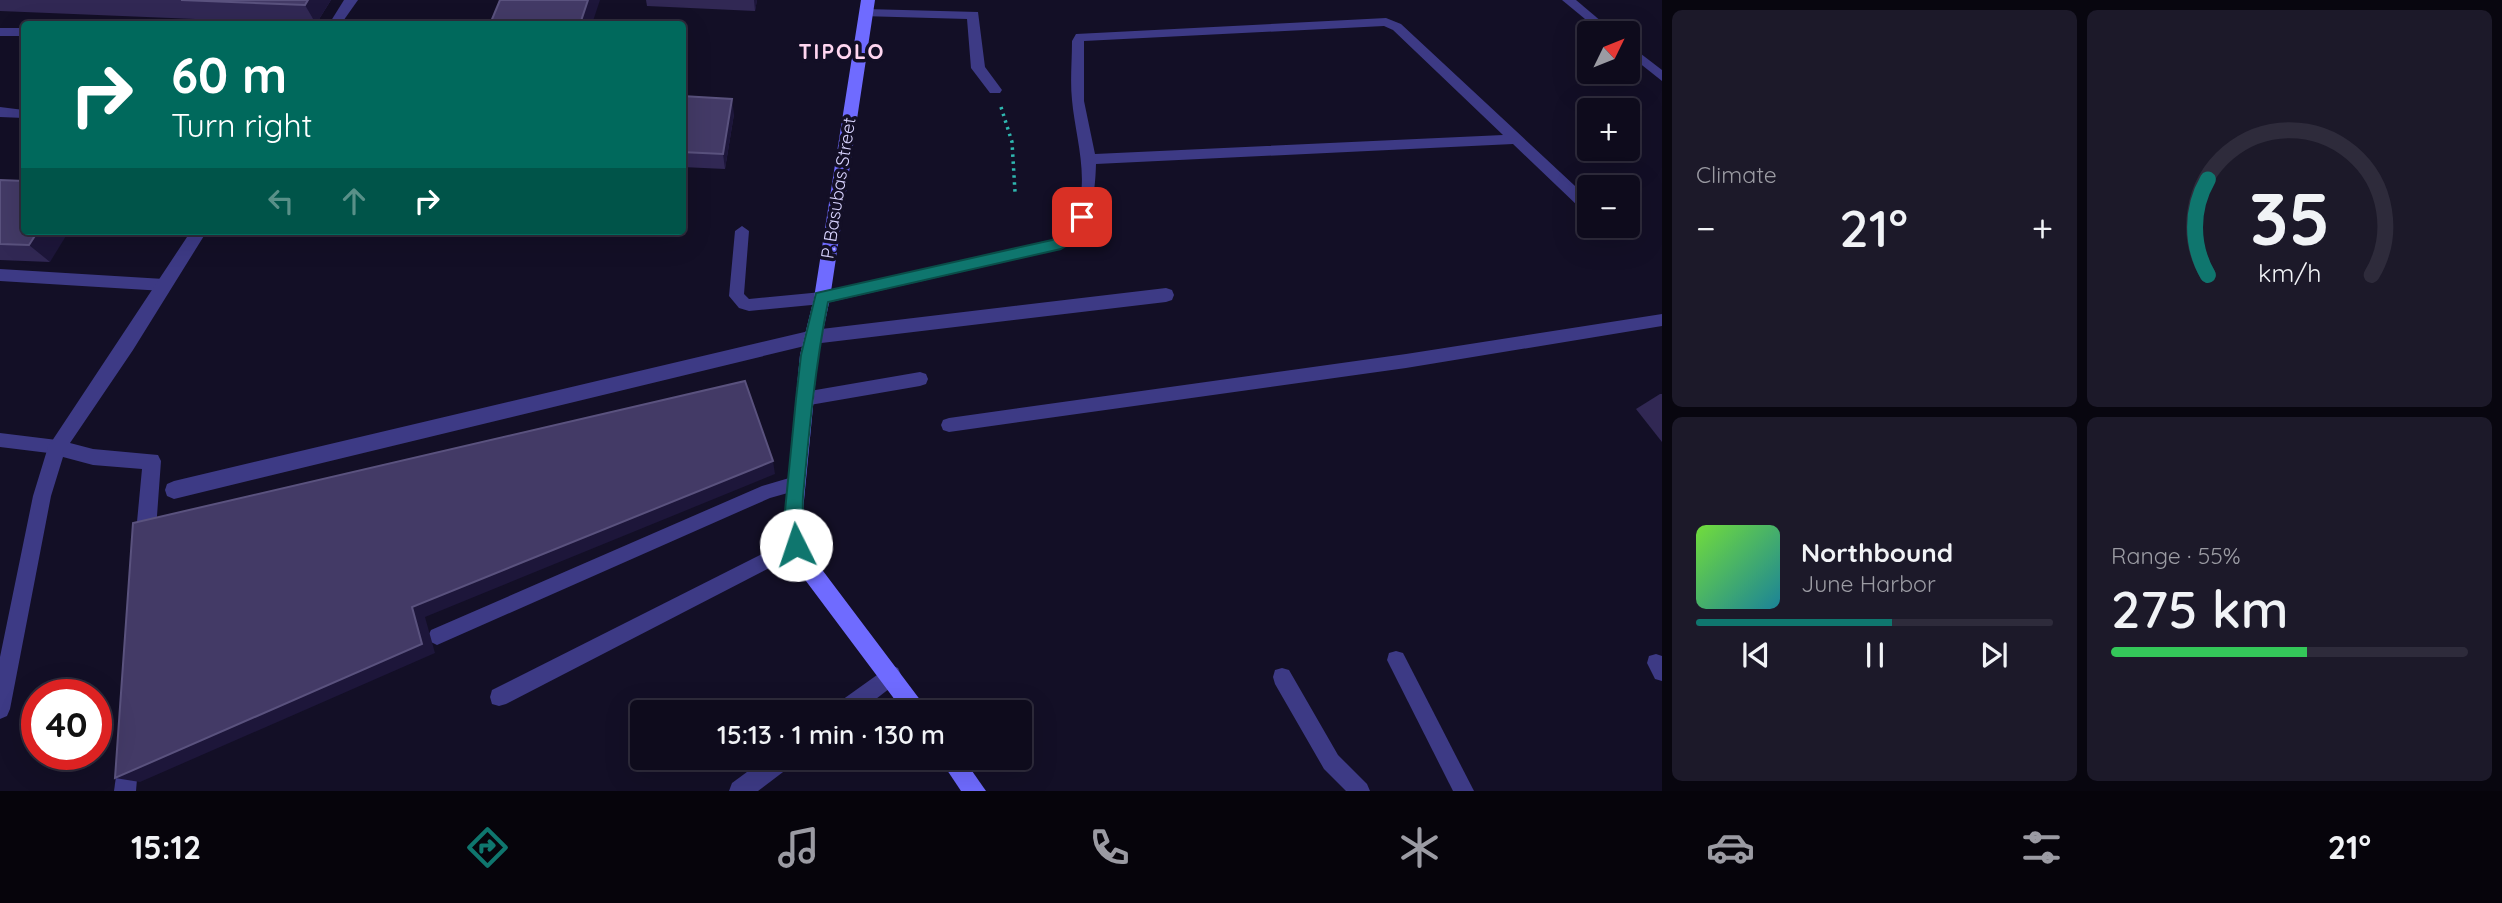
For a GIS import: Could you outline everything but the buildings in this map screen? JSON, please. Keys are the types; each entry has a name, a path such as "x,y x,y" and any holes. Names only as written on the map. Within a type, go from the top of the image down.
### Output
{"street":[{"path":"337,21 351,0"},
{"path":"867,6 973,15 978,68 995,90"},
{"name":"P. Basubas Street","path":"867,6 804,399 793,521 796,545 810,571 909,700"},
{"path":"0,709 42,496 57,447 127,345 196,235"},
{"path":"174,490 813,337 1166,295"},
{"path":"57,447 93,457 152,461 144,557"},
{"path":"858,700 891,675"},
{"path":"125,791 129,736"},
{"path":"740,791 767,770"},
{"path":"959,770 975,791"}],"lane":[{"path":"1568,0 1594,21"},
{"path":"742,231 736,296 749,305 822,298 1024,254 1063,242 1076,230 1082,217 1089,159 1078,101 1078,41 1083,35 1386,22 1397,27 1577,196"},
{"path":"0,32 21,32"},
{"path":"1640,58 1662,77"},
{"path":"0,112 21,114"},
{"path":"1089,159 1516,139"},
{"path":"0,275 164,285"},
{"path":"948,425 1406,361 1662,320"},
{"path":"804,399 920,379"},
{"path":"0,440 57,447"},
{"path":"437,636 768,491 796,484"},
{"path":"499,697 796,545"},
{"path":"1396,660 1464,791"},
{"path":"1282,677 1331,762 1360,791"}],"path":[{"path":"995,90 1012,142 1015,192"}],"district":[{"name":"TIPOLO","path":"842,51"}],"route":[{"path":"796,545 793,521 804,399 809,355 822,298 1056,245 1070,237 1082,217"}]}
